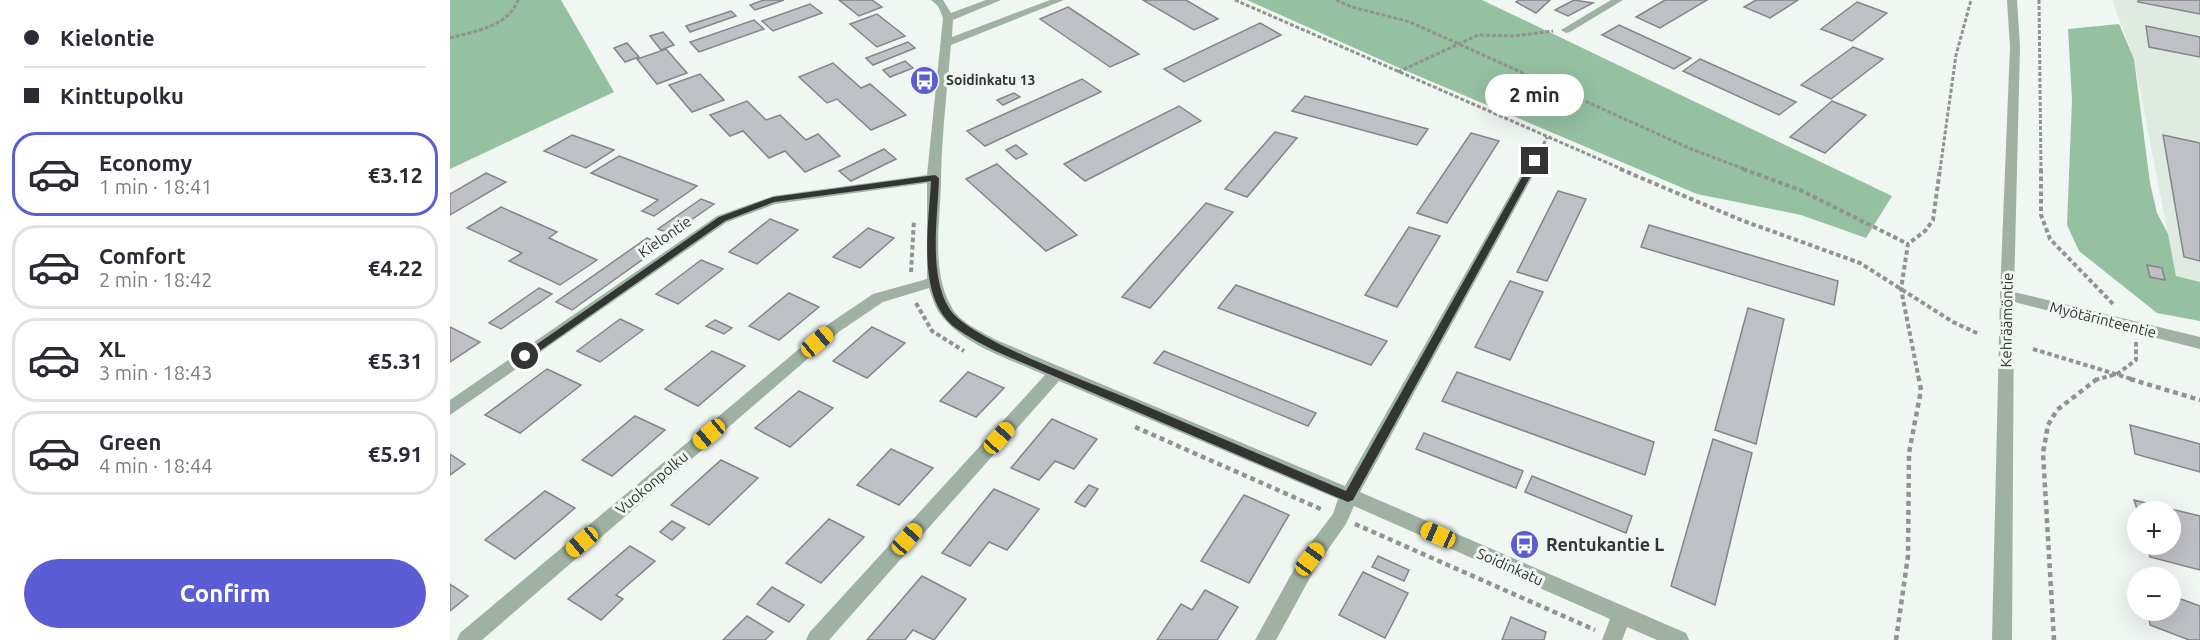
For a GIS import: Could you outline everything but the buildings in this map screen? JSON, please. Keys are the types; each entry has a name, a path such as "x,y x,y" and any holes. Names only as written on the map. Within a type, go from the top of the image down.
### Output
{"street":[{"path":"936,0 942,4 948,18 996,0"},
{"path":"944,44 1059,0"},
{"path":"1566,30 1618,0"},
{"name":"Kehräämöntie","path":"2002,640 2007,295 2014,47 2012,0"},
{"name":"Soidinkatu","path":"948,18 934,164 932,261 934,282 945,310 959,325 989,343 1056,373 1679,640"},
{"path":"1265,640 1310,559 1340,518 1348,497 1535,161"},
{"name":"Kielontie","path":"450,409 722,219 773,200 935,178"},
{"name":"Vuokonpolku","path":"467,640 835,327 878,298 934,282"},
{"name":"Myötärinteentie","path":"2007,295 2200,343"},
{"path":"816,640 1056,373"},
{"path":"1612,640 1621,615"}],"path":[{"path":"450,38 502,22 517,8 519,0"},
{"path":"1235,0 1397,73 1741,219 1860,263 1953,322 1979,334"},
{"path":"1336,0 1352,7 1410,22 1691,149 1800,190 1908,244"},
{"path":"1896,640 1908,556 1909,453 1922,390 1901,289 1908,244 1925,231 1933,220 1956,55 1971,0"},
{"path":"1397,73 1478,35 1514,36 1566,30"},
{"path":"2033,349 2200,400"}],"shaded area":[{"path":"2112,0 2200,0 2200,282 2176,276 2134,59"}],"green space":[{"path":"450,0 561,0 614,92 450,169"},
{"path":"1247,0 1482,0 1892,196 1866,238 1801,215 1697,194 1397,67"},
{"path":"2119,24 2134,59 2150,183 2157,213 2168,234 2176,276 2200,282 2200,321 2157,313 2079,251 2067,225 2072,100 2068,29"}],"place":[{"name":"Soidinkatu 13","path":"925,80"},
{"name":"Rentukantie L","path":"1525,545"}],"route":[{"path":"525,356 722,219 773,200 935,178 932,261 934,282 945,310 959,325 989,343 1039,366 1348,497 1535,161"}]}
